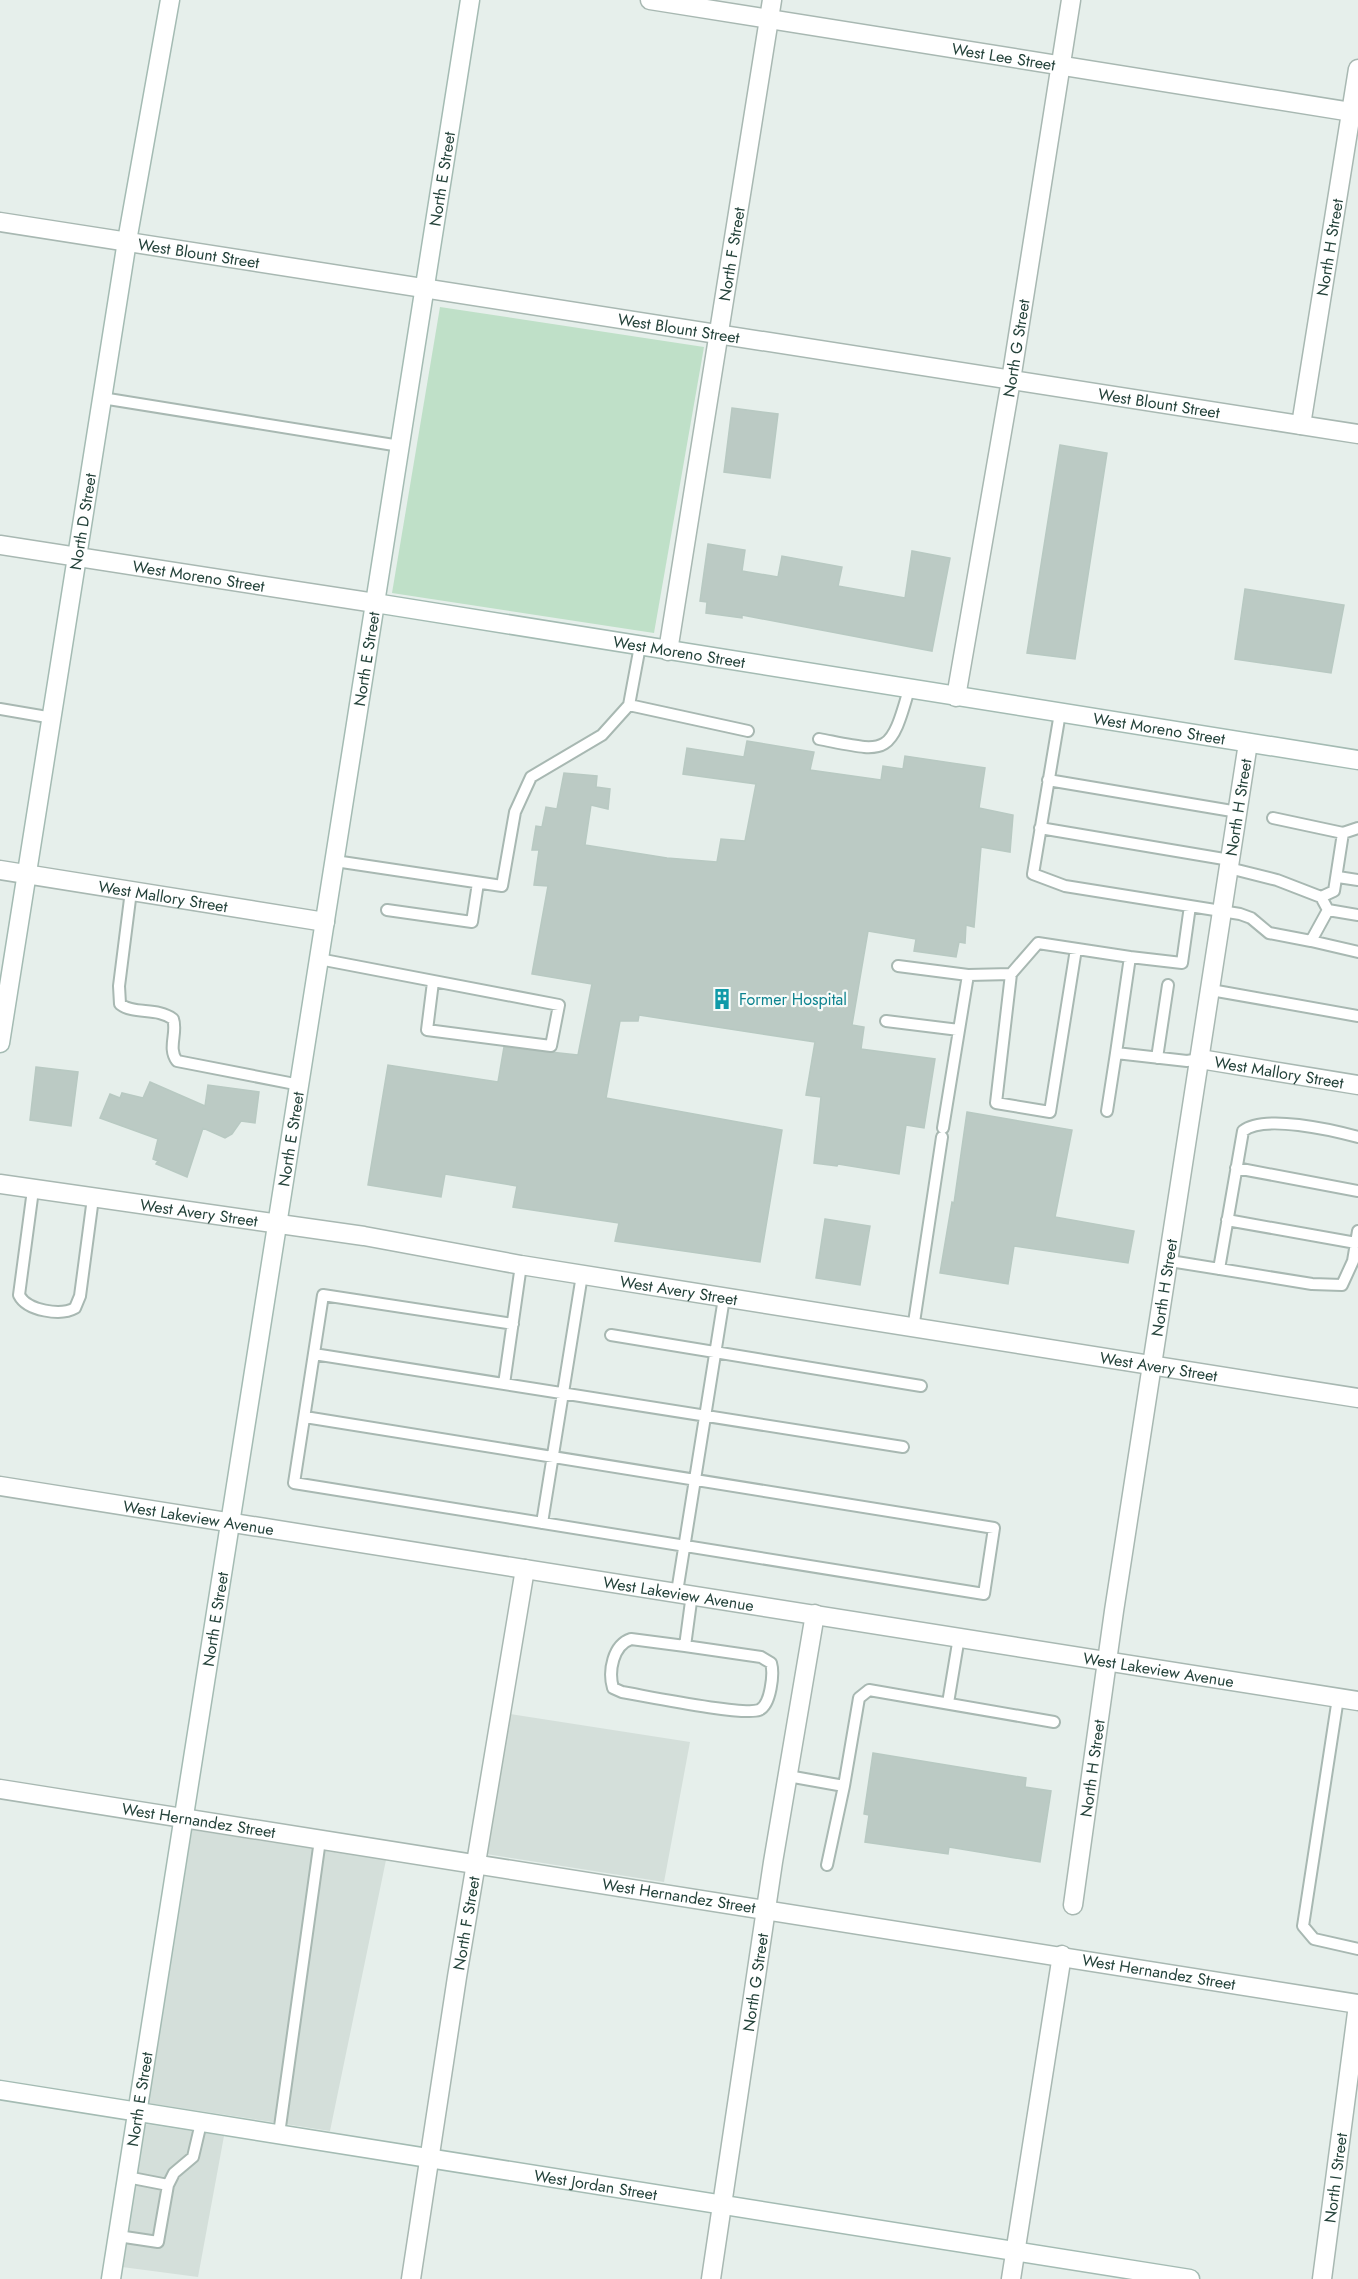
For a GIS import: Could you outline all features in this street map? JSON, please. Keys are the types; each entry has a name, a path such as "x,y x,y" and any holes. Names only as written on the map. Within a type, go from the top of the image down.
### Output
{"street":[{"name":"North D Street","path":"0,1043 127,242 170,0"},
{"name":"North E Street","path":"111,2279 470,0"},
{"name":"West Lee Street","path":"650,0 1355,112"},
{"name":"North F Street","path":"668,651 772,0"},
{"name":"North G Street","path":"956,697 1011,380 1071,0"},
{"name":"North H Street","path":"1301,425 1355,112 1358,69"},
{"name":"West Blount Street","path":"0,222 1358,434"},
{"name":"West Moreno Street","path":"0,545 1358,760"},
{"name":"North H Street","path":"1073,1905 1108,1660 1248,743"},
{"name":"West Mallory Street","path":"0,870 325,922"},
{"name":"West Mallory Street","path":"1200,1059 1358,1085"},
{"name":"West Avery Street","path":"0,1184 364,1236 521,1265 913,1329 1358,1398"},
{"name":"West Lakeview Avenue","path":"0,1486 1358,1701"},
{"name":"North F Street","path":"411,2279 525,1569"},
{"name":"North G Street","path":"711,2279 766,1908 815,1614"},
{"name":"West Hernandez Street","path":"0,1789 1062,1955 1358,2005"},
{"path":"1011,2279 1062,1955"},
{"name":"North I Street","path":"1322,2279 1358,2005"},
{"name":"West Jordan Street","path":"0,2090 1190,2279"}],"lane":[{"path":"102,398 400,446"},
{"path":"335,861 502,886 515,812 531,777 571,751 602,735 629,705 640,646"},
{"path":"819,739 857,746 880,747 889,742 900,722 909,688"},
{"path":"629,705 748,731"},
{"path":"0,709 52,718"},
{"path":"1060,713 1033,874 1065,886 1251,918 1269,933 1358,952"},
{"path":"1048,780 1238,812"},
{"path":"1273,818 1343,833 1358,828"},
{"path":"1040,828 1230,864 1321,897 1328,910"},
{"path":"1321,897 1334,891 1338,877 1343,833"},
{"path":"1338,877 1358,880"},
{"path":"387,910 472,922 478,883"},
{"path":"131,891 119,986 120,1004 130,1008 158,1012 173,1019 172,1050 177,1061 300,1085"},
{"path":"1076,949 1050,1112 996,1103 1011,974 1038,943 1182,963 1190,906"},
{"path":"1328,910 1358,915"},
{"path":"1311,941 1328,910"},
{"path":"1107,1111 1130,957"},
{"path":"319,959 559,1005 551,1046 427,1030 433,982"},
{"path":"898,966 968,975 1011,974"},
{"path":"913,1329 968,975"},
{"path":"1157,1058 1168,985"},
{"path":"1211,990 1358,1016"},
{"path":"886,1021 959,1030"},
{"path":"1116,1053 1187,1061 1200,1059"},
{"path":"1219,1269 1236,1168 1244,1131 1250,1125 1283,1124 1358,1137"},
{"path":"1236,1168 1358,1191"},
{"path":"33,1190 19,1295 23,1303 31,1307 62,1312 75,1308 80,1296 93,1198"},
{"path":"1227,1220 1356,1243"},
{"path":"1170,1261 1312,1284 1342,1285 1353,1261 1358,1231"},
{"path":"504,1384 521,1265"},
{"path":"542,1523 582,1275"},
{"path":"305,1417 994,1528 984,1594 294,1483 323,1295 513,1324"},
{"path":"685,1646 685,1546 724,1298"},
{"path":"611,1335 921,1386"},
{"path":"314,1354 903,1447"},
{"path":"948,1703 959,1637"},
{"path":"631,1639 685,1646 761,1657 771,1663 767,1699 763,1707 758,1710 732,1710 622,1692 614,1688 611,1680 614,1655 626,1641 631,1639"},
{"path":"827,1865 844,1786 859,1698 868,1690 1054,1722"},
{"path":"1338,1698 1303,1926 1314,1939 1358,1949"},
{"path":"788,1776 844,1786"},
{"path":"279,2134 320,1840"},
{"path":"118,2236 158,2242 168,2185 174,2173 193,2157 201,2123"},
{"path":"127,2177 168,2185"}],"shaded area":[{"path":"510,1714 690,1742 664,1882 486,1854"},
{"path":"192,1830 386,1860 330,2131 148,2103"},
{"path":"145,2124 224,2136 198,2277 122,2267"}],"green space":[{"path":"440,307 704,347 654,633 392,593"}],"building":[{"path":"732,408 778,414 770,478 724,472"},
{"path":"1060,445 1107,453 1075,659 1027,653"},
{"path":"708,544 745,550 742,571 778,577 782,556 842,567 838,586 905,598 912,551 950,558 932,651 742,615 742,618 706,613 707,602 700,601"},
{"path":"1245,589 1344,605 1331,673 1235,659"},
{"name":"Former Hospital","path":"747,741 814,752 810,770 881,780 883,766 903,769 905,756 985,768 979,808 1013,815 1010,852 981,847 974,927 966,925 965,943 959,942 956,957 914,951 916,939 868,931 852,1025 864,1027 861,1049 935,1059 924,1128 906,1125 899,1174 838,1164 837,1166 814,1163 821,1097 806,1095 815,1042 639,1015 638,1021 620,1021 606,1098 782,1130 760,1262 615,1241 619,1223 513,1207 517,1186 445,1174 441,1197 368,1185 388,1065 498,1082 504,1047 578,1055 592,984 532,974 548,886 534,885 539,850 532,850 536,826 542,827 546,807 557,809 564,773 597,776 596,787 610,789 608,809 591,805 585,845 667,858 717,862 721,839 745,841 756,784 683,774 687,748 744,757"},
{"path":"36,1067 78,1072 71,1126 30,1120"},
{"path":"150,1082 205,1106 208,1085 259,1092 255,1123 241,1121 232,1134 225,1138 203,1128 187,1177 156,1164 158,1161 153,1159 158,1139 100,1118 110,1094 120,1098 122,1093 143,1098"},
{"path":"967,1112 1072,1130 1055,1217 1134,1231 1128,1263 1014,1246 1008,1284 940,1273 952,1202 954,1203"},
{"path":"825,1219 870,1226 860,1285 816,1278"},
{"path":"873,1753 1026,1778 1025,1787 1051,1791 1040,1862 949,1847 948,1854 865,1842 869,1815 864,1814"}],"place":[{"name":"Former Hospital","path":"722,999"}]}
